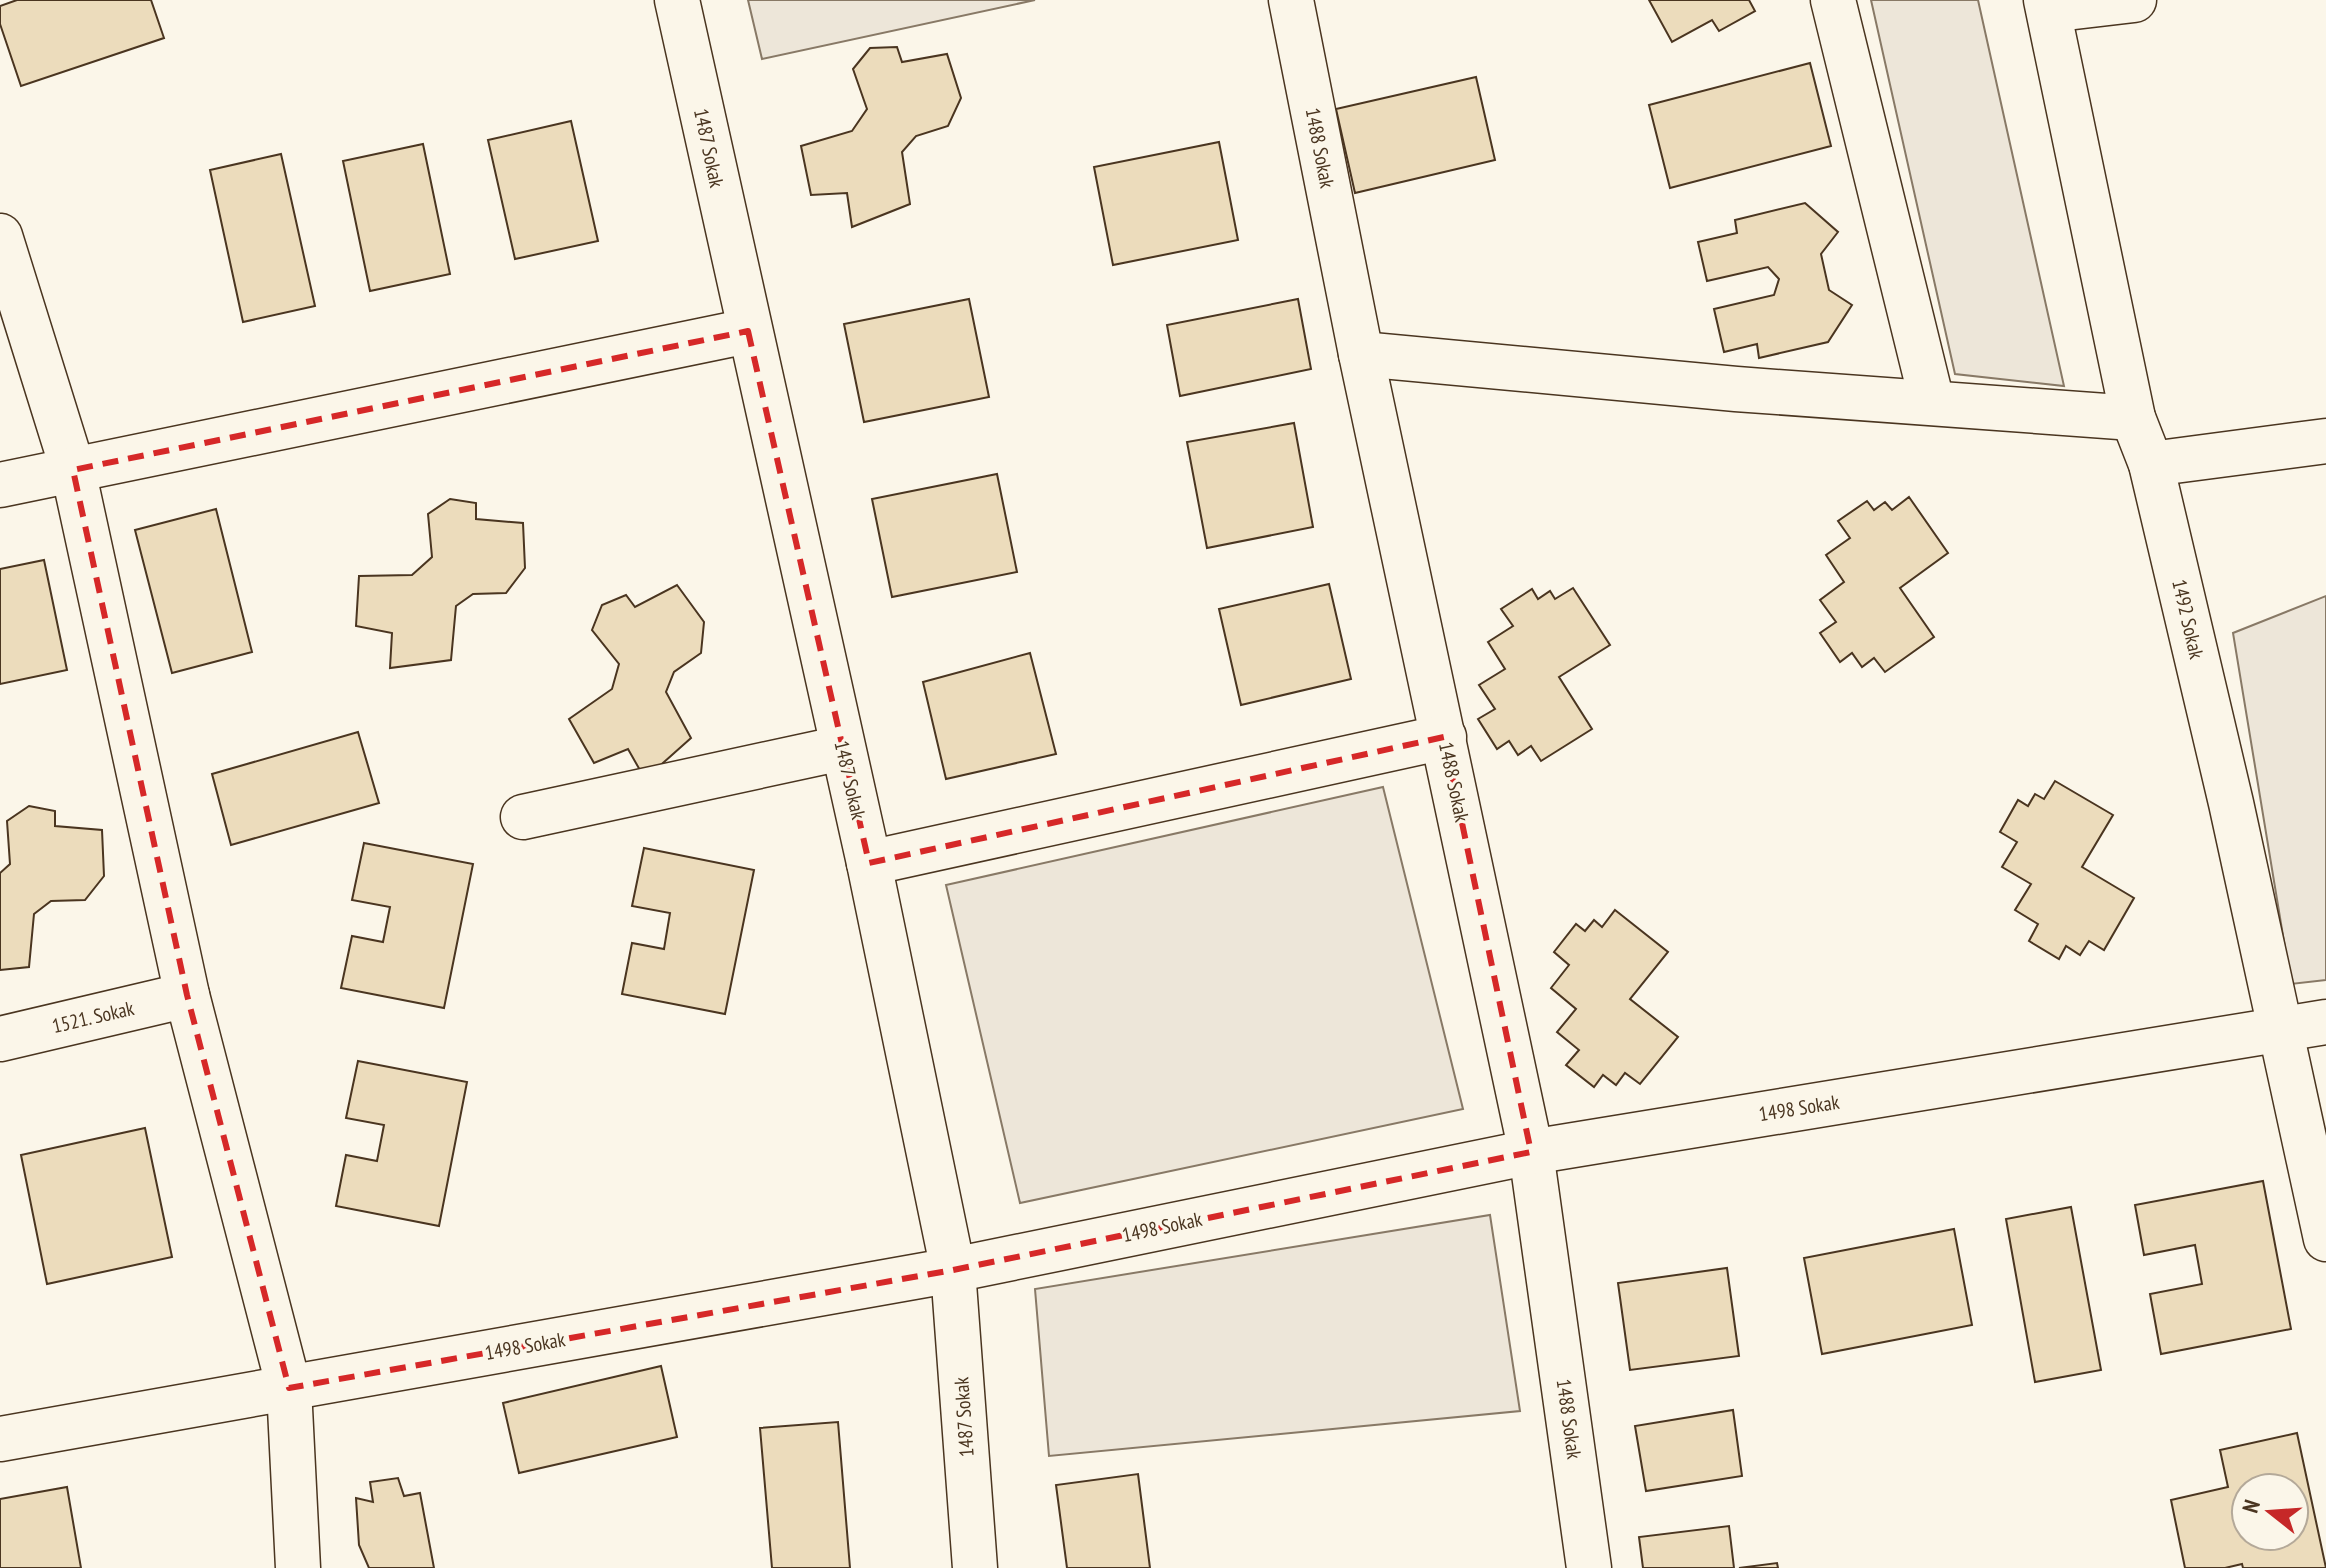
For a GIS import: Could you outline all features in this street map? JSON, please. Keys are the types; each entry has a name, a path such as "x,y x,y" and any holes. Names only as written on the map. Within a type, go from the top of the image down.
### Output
{"street":[{"name":"1487 Sokak","path":"677,0 748,331 869,863 953,1270 975,1568"},
{"name":"1488 Sokak","path":"1291,0 1361,354 1531,1152 1589,1568"},
{"path":"1833,0 1932,402"},
{"path":"2047,5 2134,0"},
{"name":"1492 Sokak","path":"2047,5 2133,418 2151,464 2231,803 2326,1239"},
{"path":"0,236 73,470 187,995 289,1388 298,1568"},
{"path":"0,485 748,331"},
{"path":"1361,354 1736,389 2133,418"},
{"path":"2151,464 2326,441"},
{"path":"869,863 1444,737"},
{"path":"523,817 842,748"},
{"name":"1521. Sokak","path":"0,1039 187,995"},
{"name":"1498 Sokak","path":"0,1439 953,1270 1531,1152 2326,1022"}],"highlighted area":[{"path":"748,331 869,863 1444,737 1531,1152 953,1270 289,1388 187,995 73,470"}],"shaded area":[{"path":"748,0 1035,0 762,59"},
{"path":"1871,0 1978,0 2064,386 1955,374"},
{"path":"2326,596 2326,980 2291,984 2233,633"},
{"path":"1383,787 1463,1109 1020,1203 946,885"},
{"path":"1490,1215 1520,1411 1049,1456 1035,1289"}],"building":[{"path":"17,0 151,0 164,38 21,86 0,24 0,6"},
{"path":"1649,0 1749,0 1755,11 1719,31 1712,20 1672,42"},
{"path":"897,47 902,62 947,54 961,98 948,126 916,136 902,152 910,204 852,227 847,193 811,195 801,146 852,131 867,109 853,69 870,48"},
{"path":"1810,63 1831,146 1670,188 1649,105"},
{"path":"1476,77 1495,160 1355,193 1336,109"},
{"path":"571,121 598,241 515,259 488,140"},
{"path":"1219,142 1238,240 1113,265 1094,167"},
{"path":"423,144 450,274 370,291 343,161"},
{"path":"281,154 315,306 243,322 210,170"},
{"path":"1805,203 1838,232 1821,254 1829,290 1852,305 1828,342 1759,358 1757,344 1724,352 1714,309 1774,295 1779,279 1768,267 1707,281 1698,242 1737,233 1735,220"},
{"path":"969,299 989,397 864,422 844,324"},
{"path":"1298,299 1311,369 1180,396 1167,325"},
{"path":"1294,423 1313,527 1207,548 1187,442"},
{"path":"997,474 1017,572 892,597 872,499"},
{"path":"1909,497 1948,553 1900,588 1934,637 1885,672 1874,658 1862,667 1852,653 1840,662 1820,633 1836,622 1820,600 1844,582 1826,555 1850,538 1838,521 1867,501 1874,510 1885,502 1892,510"},
{"path":"450,499 476,503 476,519 523,523 525,568 506,593 473,594 456,606 451,660 390,668 392,633 356,626 359,576 412,575 432,557 428,514"},
{"path":"216,509 252,652 172,673 135,530"},
{"path":"44,560 67,670 0,684 0,569"},
{"path":"1329,584 1351,679 1241,705 1219,609"},
{"path":"677,585 704,622 701,653 674,672 666,692 691,738 645,779 628,749 594,763 569,719 612,689 619,664 592,630 602,605 626,595 635,607"},
{"path":"1573,588 1610,645 1559,677 1592,729 1541,761 1531,746 1518,755 1509,741 1497,749 1478,719 1495,709 1479,685 1505,669 1488,642 1513,626 1501,609 1532,589 1538,599 1550,591 1555,599"},
{"path":"1030,653 1056,754 946,779 923,682"},
{"path":"358,732 379,803 231,845 212,774"},
{"path":"2055,781 2113,815 2082,867 2134,898 2104,950 2089,941 2080,955 2066,946 2059,959 2029,941 2038,924 2015,910 2031,884 2002,867 2017,842 2000,832 2018,800 2028,806 2035,794 2044,799"},
{"path":"29,806 55,811 55,826 102,830 104,876 85,900 51,901 34,914 29,967 0,970 0,873 10,864 7,821"},
{"path":"364,843 473,864 444,1008 341,988 352,936 383,942 390,907 352,900"},
{"path":"644,848 754,870 725,1014 622,994 632,943 664,949 670,913 632,906"},
{"path":"1615,910 1668,952 1630,999 1678,1037 1640,1084 1625,1073 1616,1085 1603,1075 1594,1087 1566,1065 1579,1050 1557,1032 1576,1009 1551,988 1569,965 1554,952 1576,924 1585,931 1594,920 1602,927"},
{"path":"358,1061 467,1082 439,1226 336,1206 346,1155 377,1161 384,1125 346,1118"},
{"path":"145,1128 172,1257 47,1284 21,1155"},
{"path":"2263,1181 2291,1329 2161,1354 2150,1294 2202,1284 2195,1245 2144,1255 2135,1205"},
{"path":"2071,1207 2101,1370 2035,1382 2006,1219"},
{"path":"1954,1229 1972,1325 1822,1354 1804,1258"},
{"path":"1727,1268 1739,1356 1630,1370 1618,1283"},
{"path":"661,1366 677,1437 519,1473 503,1403"},
{"path":"1733,1410 1742,1476 1646,1491 1635,1426"},
{"path":"838,1422 850,1568 772,1568 760,1428"},
{"path":"2297,1433 2305,1472 2230,1472 2230,1552 2310,1552 2310,1494 2326,1568 2243,1568 2242,1564 2225,1568 2185,1568 2171,1500 2228,1487 2220,1450"},
{"path":"1138,1474 1150,1568 1067,1568 1056,1485"},
{"path":"398,1478 404,1496 420,1493 434,1568 369,1568 359,1545 356,1498 373,1502 370,1482"},
{"path":"67,1487 81,1568 0,1568 0,1499"},
{"path":"1729,1526 1734,1568 1643,1568 1639,1537"},
{"path":"1777,1563 1778,1568 1739,1568"}]}
